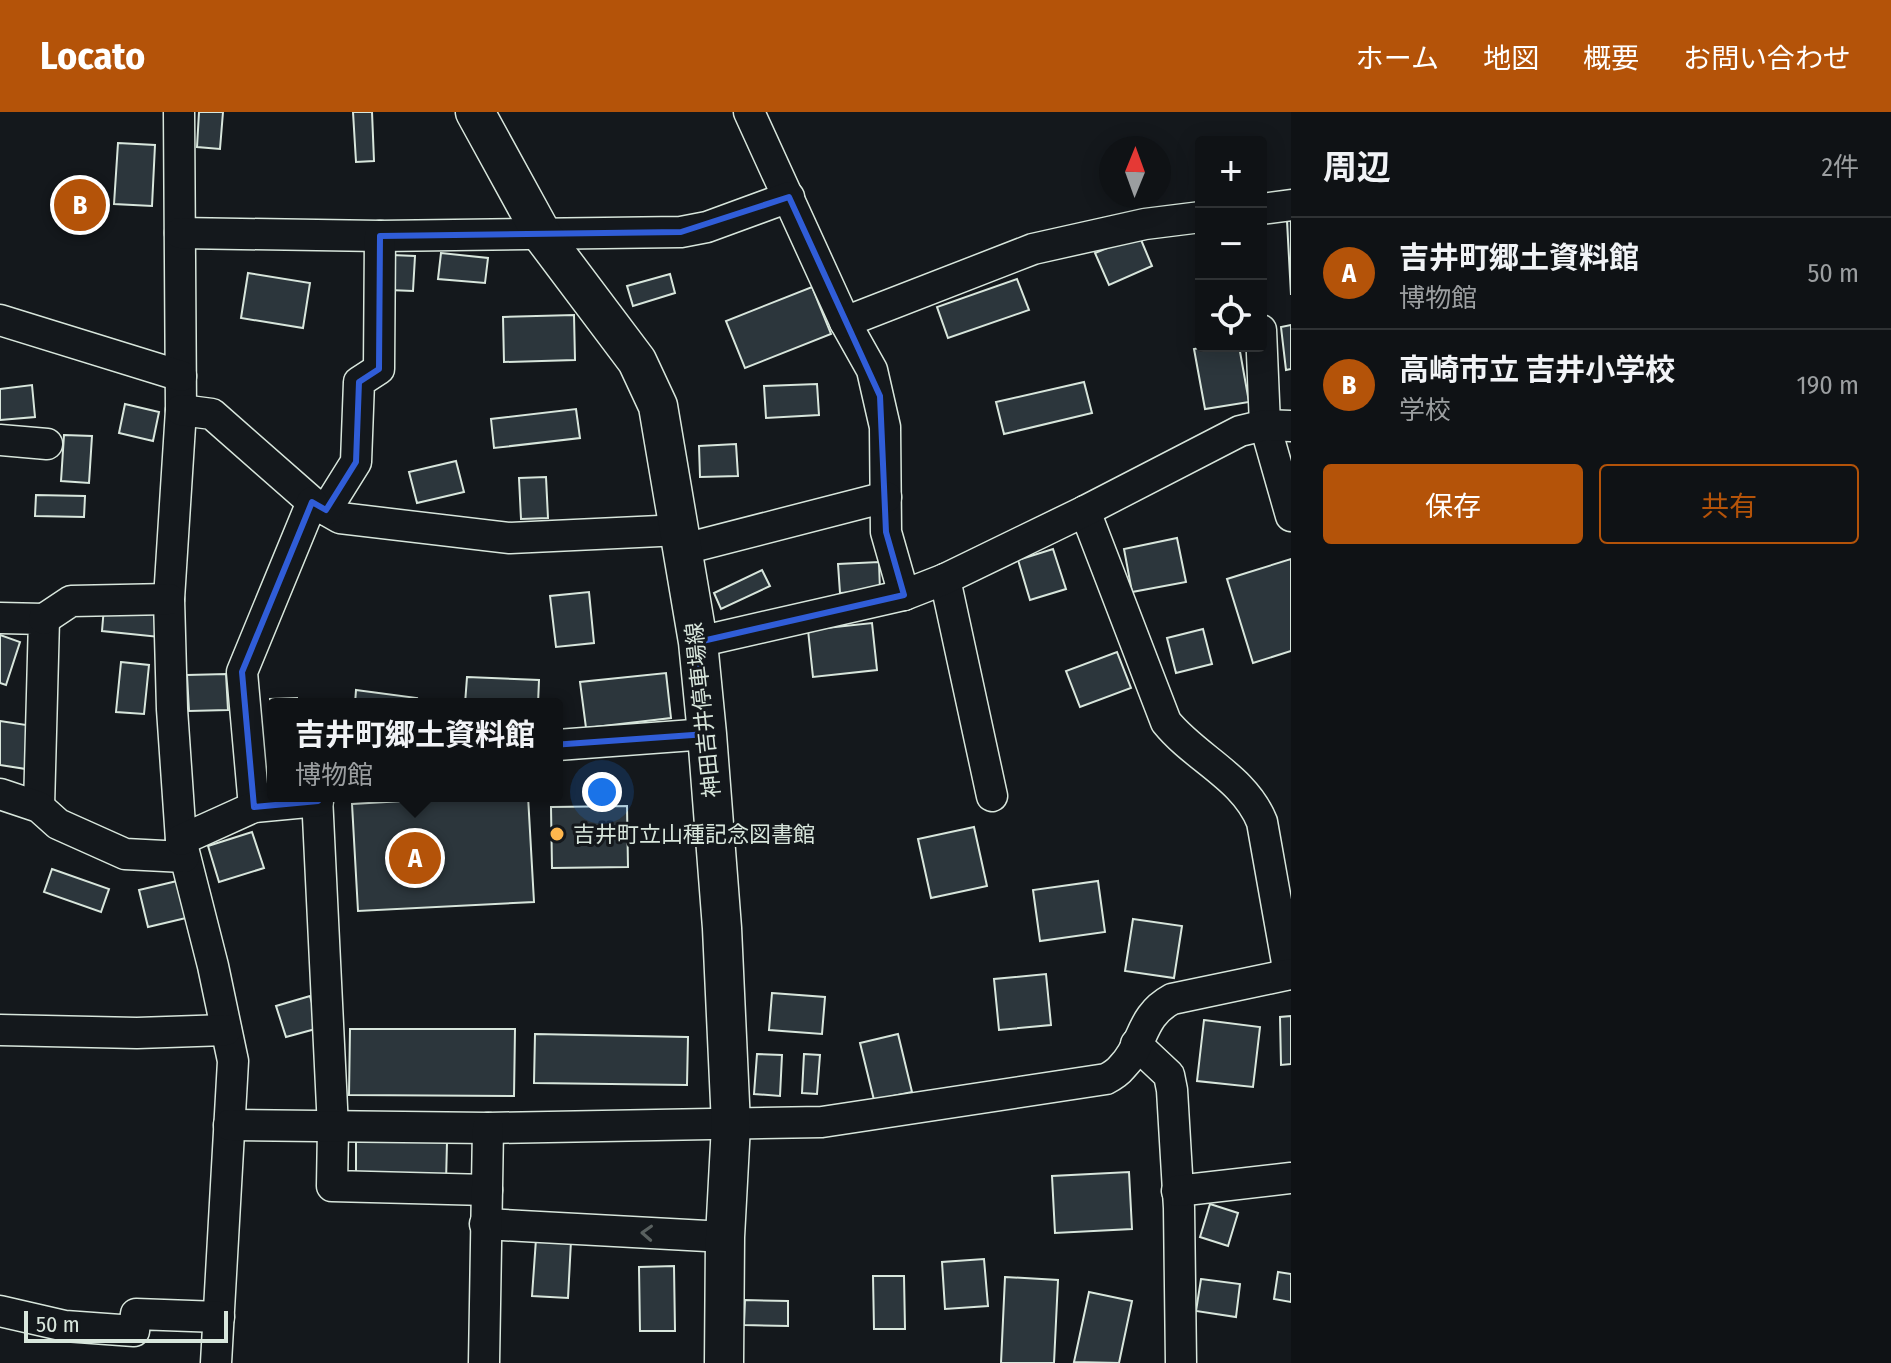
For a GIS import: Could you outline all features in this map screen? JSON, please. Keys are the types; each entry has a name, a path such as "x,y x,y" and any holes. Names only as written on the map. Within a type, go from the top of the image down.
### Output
{"main road":[{"name":"神田吉井停車場線","path":"475,112 543,236 637,361 658,406 698,642 722,928 731,1125 725,1237 724,1363"}],"street":[{"path":"179,112 181,410 169,599 172,709 182,849 213,966 233,1061 216,1363"},
{"path":"749,112 845,322 872,370 885,427 886,532 904,595"},
{"path":"180,233 543,236 681,232 707,227 789,197"},
{"path":"1267,208 1291,205"},
{"path":"845,322 1033,249 1145,224 1195,218"},
{"path":"254,807 242,672 319,506 356,462 359,382 379,369 380,236"},
{"path":"0,320 181,376"},
{"path":"1265,352 1291,516"},
{"path":"181,410 212,414 319,506 340,518 510,538 682,540 886,497"},
{"path":"698,642 904,595 945,579 1085,511 1240,431 1278,426"},
{"path":"0,440 47,444"},
{"path":"229,1125 488,1128 822,1122 1106,1079 1122,1069 1157,1007 1172,999 1290,974 1262,822 1255,804 1239,786 1180,739 1166,722 1085,511"},
{"path":"945,579 992,796"},
{"path":"0,618 44,619 71,601 169,599"},
{"path":"39,807 44,619"},
{"path":"563,745 707,734"},
{"path":"0,794 39,807 58,824 125,854 182,849 254,807 290,802"},
{"path":"318,802 333,1128 332,1186 487,1190"},
{"path":"0,1030 137,1033 226,1030"},
{"path":"1136,1044 1169,1075 1177,1191 1181,1363"},
{"path":"484,1363 488,1128"},
{"path":"1177,1191 1291,1178"},
{"path":"485,1224 725,1237"},
{"path":"0,1311 65,1326 134,1331 136,1314 219,1317"}],"highlighted area":[{"path":"789,197 880,396 886,532 904,595 698,642 707,734 552,745 316,746 318,801 254,807 242,672 312,502 326,510 356,462 359,382 379,369 380,236 681,232"}],"building":[{"path":"199,112 223,112 220,149 197,147"},
{"path":"353,112 372,112 374,161 356,162"},
{"path":"118,143 155,145 152,206 114,204"},
{"path":"1287,221 1291,221 1291,295"},
{"path":"1139,235 1152,266 1109,285 1095,253"},
{"path":"441,253 488,258 485,283 438,279"},
{"path":"392,255 415,256 413,291 389,290"},
{"path":"248,273 310,283 303,328 241,318"},
{"path":"670,274 675,293 633,306 627,286"},
{"path":"1017,279 1029,310 948,338 937,307"},
{"path":"812,287 831,334 745,368 726,321"},
{"path":"574,315 575,360 504,362 503,317"},
{"path":"1291,325 1291,369 1286,370 1281,327"},
{"path":"1194,349 1195,352 1240,352 1249,402 1205,409"},
{"path":"1084,382 1092,413 1004,434 996,402"},
{"path":"817,384 819,415 766,418 764,386"},
{"path":"32,385 35,417 0,420 0,389"},
{"path":"125,404 159,412 153,441 119,433"},
{"path":"576,409 580,438 494,448 491,419"},
{"path":"64,435 92,436 89,483 61,481"},
{"path":"736,444 738,476 700,477 699,446"},
{"path":"456,461 464,492 417,503 409,472"},
{"path":"546,477 548,518 521,519 519,478"},
{"path":"36,495 85,496 84,517 35,516"},
{"path":"1177,538 1186,582 1132,592 1124,549"},
{"path":"1053,549 1066,589 1030,600 1018,560"},
{"path":"1291,559 1291,651 1253,663 1227,579"},
{"path":"879,562 880,591 840,593 838,564"},
{"path":"762,570 770,586 721,609 714,593"},
{"path":"589,592 594,643 556,647 550,596"},
{"path":"104,607 171,614 169,638 102,631"},
{"path":"872,623 877,670 813,677 808,630"},
{"path":"1203,629 1212,664 1176,673 1167,638"},
{"path":"0,635 20,642 6,685 0,683"},
{"path":"1117,652 1131,688 1080,707 1066,671"},
{"path":"121,662 149,665 144,714 116,712"},
{"path":"666,673 671,718 586,728 580,682"},
{"path":"226,674 228,710 189,711 187,675"},
{"path":"467,677 539,680 538,698 465,698"},
{"path":"356,690 417,698 355,698"},
{"path":"0,721 33,726 26,769 0,765"},
{"path":"528,802 534,902 358,911 352,804"},
{"path":"627,806 628,867 552,868 551,807"},
{"path":"974,827 987,886 931,898 918,839"},
{"path":"252,832 264,868 219,882 208,846"},
{"path":"52,869 109,889 101,912 44,892"},
{"path":"177,881 186,918 148,927 139,890"},
{"path":"1098,881 1105,932 1040,941 1033,890"},
{"path":"1133,919 1182,926 1174,978 1125,971"},
{"path":"1046,974 1051,1025 999,1030 994,979"},
{"path":"772,993 825,997 822,1034 769,1030"},
{"path":"310,996 319,1028 286,1037 276,1006"},
{"path":"1291,1016 1291,1064 1281,1065 1280,1017"},
{"path":"1204,1020 1260,1027 1253,1087 1197,1081"},
{"path":"350,1029 515,1029 514,1096 349,1095"},
{"path":"535,1034 688,1037 687,1085 534,1083"},
{"path":"898,1034 912,1092 874,1100 860,1043"},
{"path":"757,1054 782,1055 780,1096 754,1094"},
{"path":"804,1054 820,1055 817,1094 802,1093"},
{"path":"356,1140 447,1142 446,1183 356,1181"},
{"path":"1129,1172 1132,1229 1055,1233 1052,1176"},
{"path":"1210,1204 1238,1213 1228,1246 1200,1237"},
{"path":"536,1239 571,1241 568,1298 532,1296"},
{"path":"984,1259 988,1306 945,1309 942,1262"},
{"path":"674,1266 675,1331 640,1331 639,1267"},
{"path":"1278,1272 1291,1274 1291,1302 1274,1299"},
{"path":"873,1276 904,1276 905,1329 874,1329"},
{"path":"1005,1277 1058,1280 1054,1363 1001,1363"},
{"path":"1201,1279 1240,1284 1236,1317 1196,1311"},
{"path":"1089,1292 1132,1301 1119,1363 1074,1362"},
{"path":"745,1300 788,1301 788,1326 744,1325"}],"place":[{"name":"高崎市立 吉井小学校","path":"80,205"},
{"name":"吉井町立山種記念図書館","path":"557,834"},
{"name":"吉井町郷土資料館","path":"415,858"}]}
